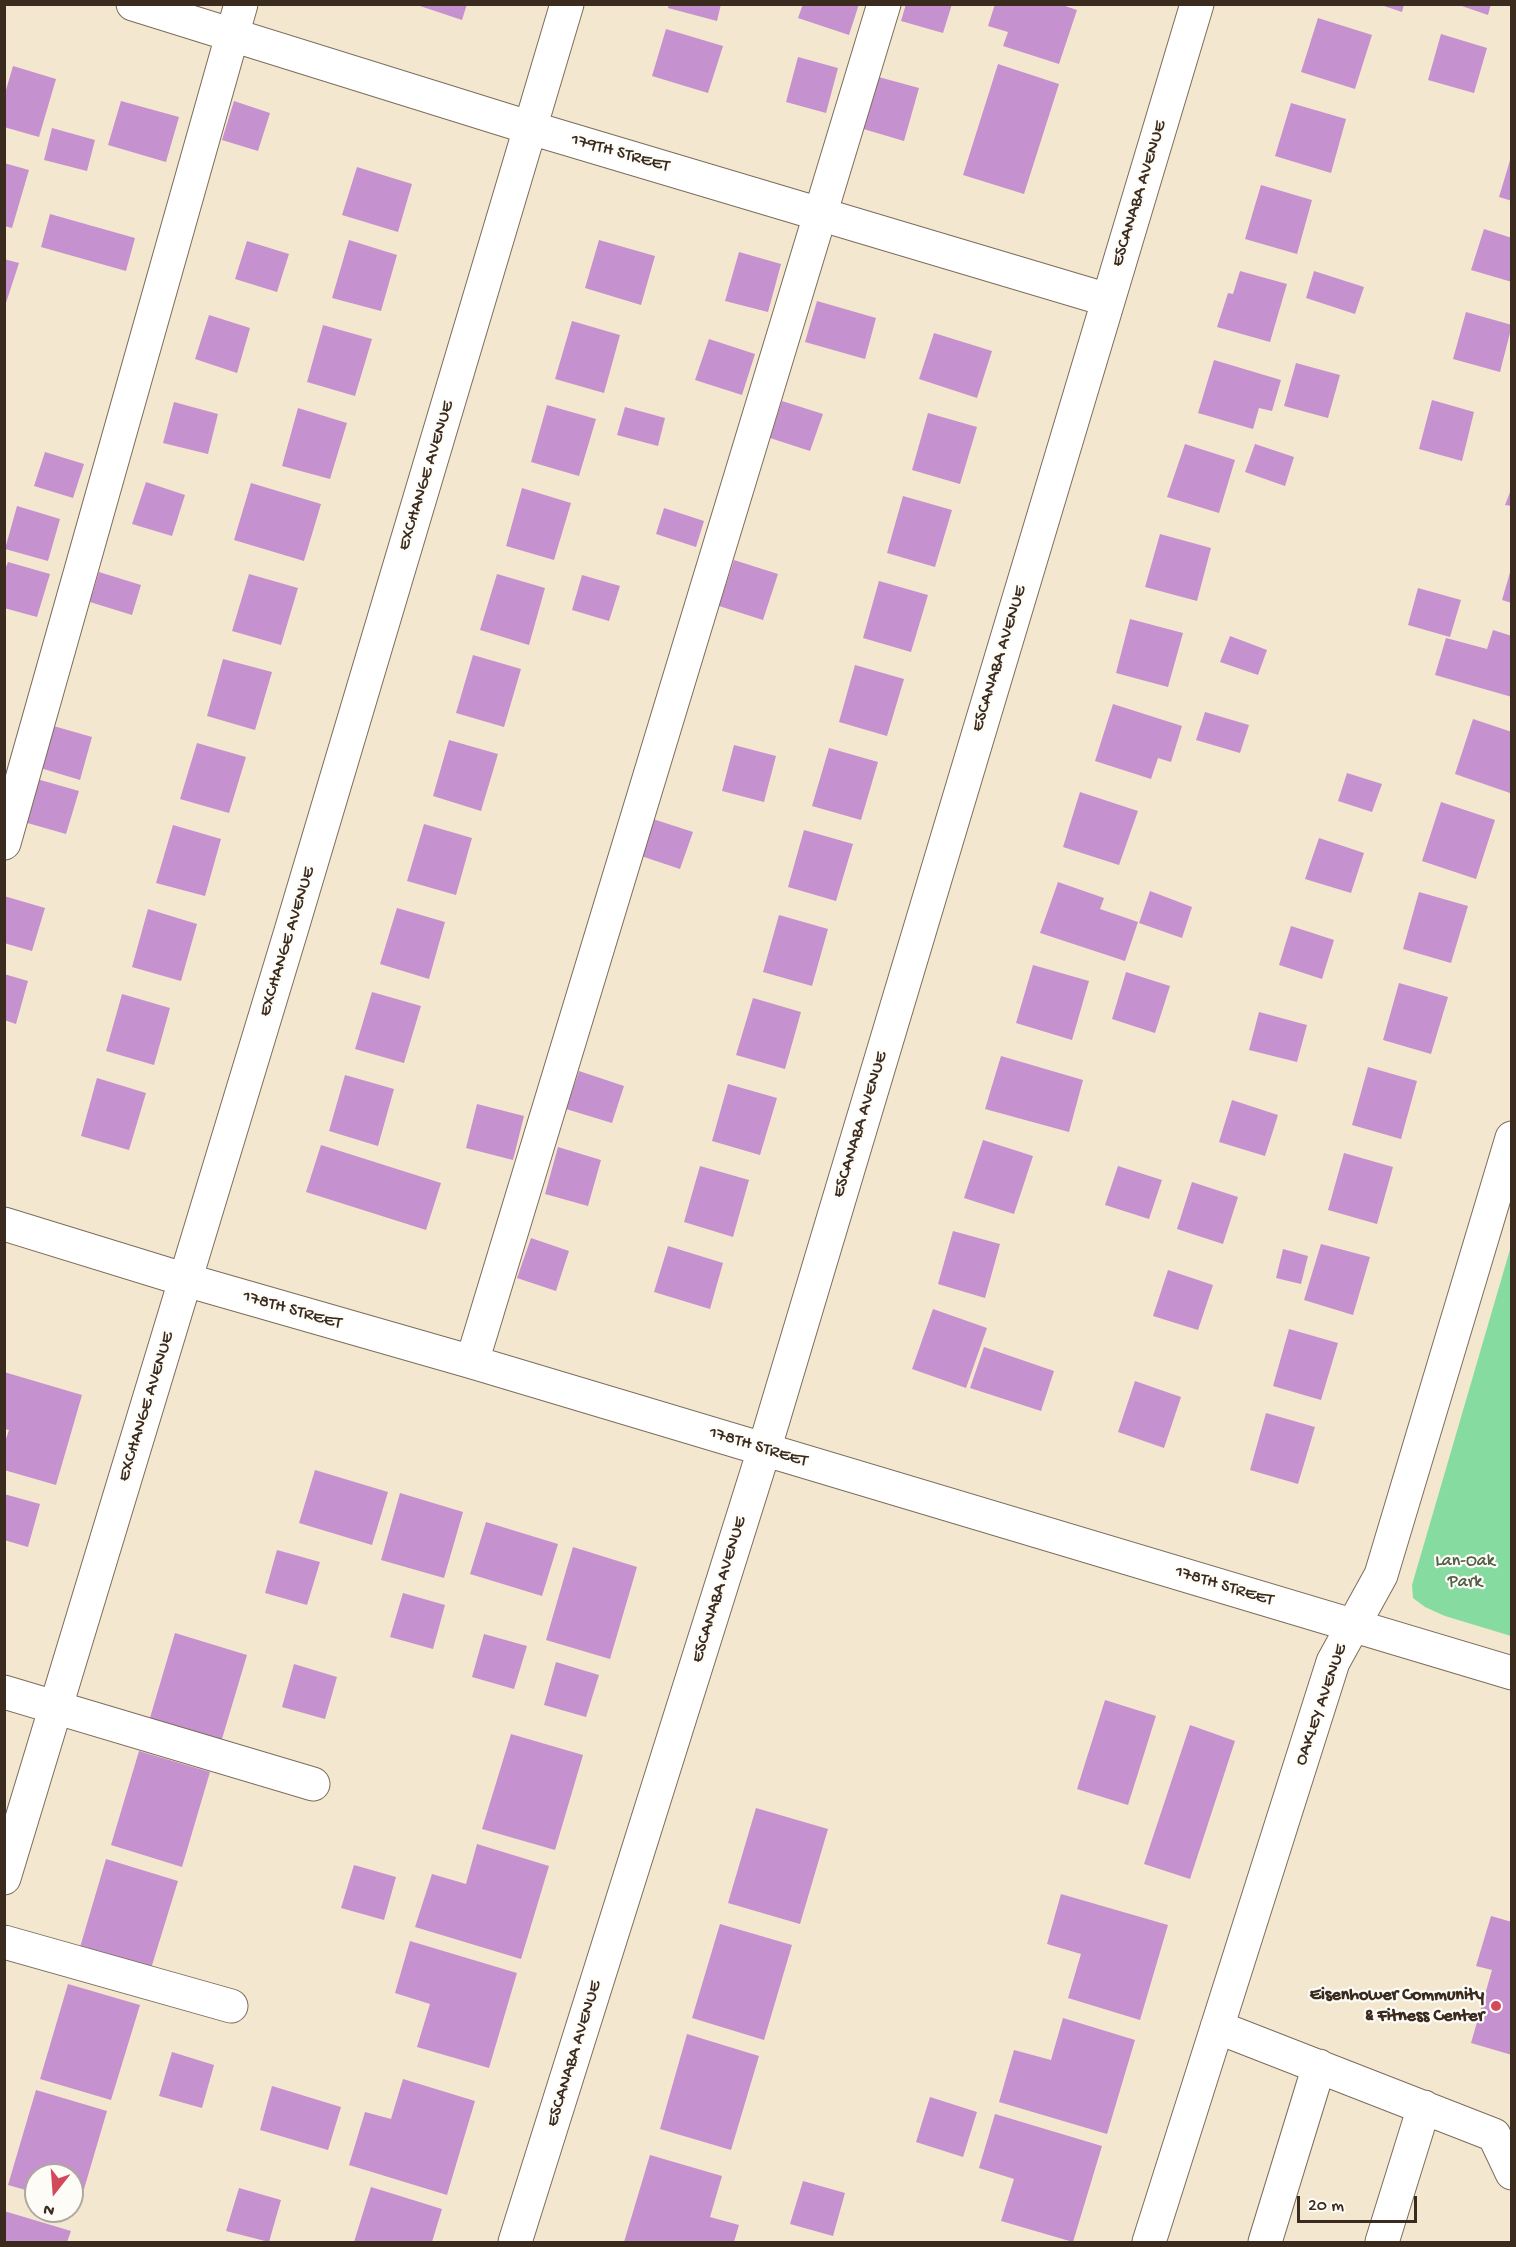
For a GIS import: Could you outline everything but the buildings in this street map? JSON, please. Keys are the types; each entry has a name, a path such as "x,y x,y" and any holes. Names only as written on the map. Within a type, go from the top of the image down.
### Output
{"street":[{"name":"179TH STREET","path":"133,4 237,20 531,128 1108,300"},
{"name":"EXCHANGE AVENUE","path":"4,1878 186,1280 567,4"},
{"path":"472,1362 884,4"},
{"name":"ESCANABA AVENUE","path":"515,2242 764,1450 1197,4"},
{"path":"4,843 237,20"},
{"name":"OAKLEY AVENUE","path":"1149,2242 1333,1662 1381,1575 1512,1138"},
{"name":"178TH STREET","path":"4,1224 1512,1673"},
{"path":"4,1692 313,1784"},
{"path":"4,1942 231,2006"},
{"path":"1217,2027 1494,2135 1512,2173"},
{"path":"1265,2242 1319,2066"},
{"path":"1382,2242 1424,2107"}],"green space":[{"name":"Lan-Oak Park","path":"1511,1246 1511,1636 1445,1616 1425,1607 1413,1598 1412,1585"}],"place":[{"name":"Eisenhower Community & Fitness Center","path":"1496,2006"}]}
